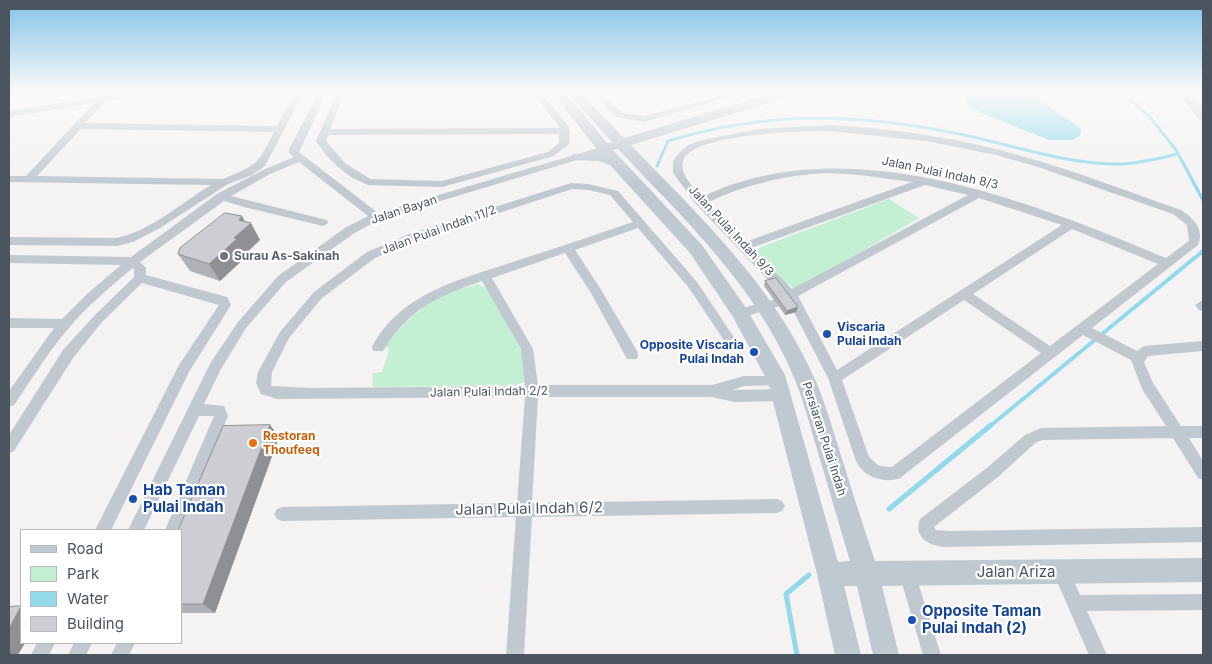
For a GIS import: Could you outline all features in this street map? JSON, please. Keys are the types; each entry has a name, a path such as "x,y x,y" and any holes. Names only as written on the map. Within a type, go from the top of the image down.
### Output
{"main road":[{"path":"578,156 589,142 592,123"},
{"name":"Persiaran Pulai Indah","path":"592,123 604,148 696,249 738,310 781,388 848,655"},
{"name":"Persiaran Pulai Indah","path":"593,123 621,144 715,243 778,299 813,401 866,573 886,655"},
{"path":"595,123 621,131 646,135"},
{"name":"Jalan Bayan","path":"604,148 686,123"},
{"path":"634,157 636,145 646,135"},
{"path":"578,156 598,157 617,162"},
{"name":"Jalan Ariza","path":"829,574 1203,570"}],"street":[{"path":"29,179 80,123"},
{"path":"9,241 117,242 134,238 224,182 244,175 262,164 283,123"},
{"path":"307,123 294,149 294,154 376,218"},
{"path":"328,123 323,136 326,151 360,178 375,184 450,183 551,154 564,144 565,131 561,123"},
{"path":"77,126 280,129"},
{"name":"Jalan Pulai Indah 9/3","path":"1050,353 895,473 884,474 869,469 862,461 835,378 778,299 744,246 700,202 678,173 678,161 690,148 739,135 785,130 830,128 877,130 930,138 1022,159 1177,212 1190,221 1194,229 1194,242 1167,263"},
{"path":"323,136 565,131"},
{"name":"Jalan Bayan","path":"136,529 216,366 242,324 282,279 349,231 376,218 604,148"},
{"path":"9,400 65,324 98,291 133,261 221,196 278,167 301,158"},
{"name":"Jalan Pulai Indah 8/3","path":"700,202 713,195 780,175 814,171 869,173 924,181 1029,209 1167,263"},
{"path":"9,179 224,182"},
{"path":"744,246 924,181"},
{"name":"Jalan Pulai Indah 11/2","path":"266,390 263,383 265,372 284,335 318,295 371,254 413,237 572,186 588,187 614,193 693,285 729,339"},
{"path":"738,310 778,299 978,194"},
{"path":"221,196 244,204 323,222"},
{"path":"378,347 392,324 414,306 441,291 641,223"},
{"path":"835,378 1070,224"},
{"path":"567,247 596,291 632,355"},
{"path":"9,259 133,261 140,268 140,278 98,320 68,354 9,447"},
{"path":"964,294 1050,353 1167,263"},
{"path":"485,276 527,348 532,391 515,655"},
{"path":"104,529 184,369 225,304 223,300 140,278"},
{"path":"9,323 65,324"},
{"path":"1082,329 1138,358"},
{"path":"1203,346 1144,351 1138,358 1138,368 1147,385 1203,473"},
{"name":"Jalan Pulai Indah 2/2","path":"266,390 277,393 312,394 712,391 735,396 781,388"},
{"path":"173,529 221,412 219,410 194,410"},
{"path":"1203,432 1041,434 1030,439 993,472 926,524 925,530 928,535 934,538 955,540 1203,534"},
{"name":"Jalan Pulai Indah 6/2","path":"282,514 777,506"},
{"path":"1062,572 1098,655"},
{"path":"907,573 932,655"},
{"path":"1075,603 1203,602"}],"green space":[{"path":"889,199 919,218 795,290 789,284 785,285 755,252 761,247"},
{"path":"478,284 488,289 523,354 526,381 517,385 375,387 372,385 373,373 382,372 389,350 386,346 406,322 421,309 452,291"}],"water":[{"path":"1006,123 1073,123 1081,129 1080,136 1072,140 1049,140"}],"building":[{"path":"225,213 242,216 239,220 251,223 234,238 237,239 209,264 178,254 180,248"},
{"path":"776,278 798,307 787,311 765,281"},
{"path":"270,425 203,604 182,604 182,529 178,529 223,426"},
{"path":"20,606 9,629 9,607"}],"waterway":[{"path":"657,166 668,141 704,131 749,123"},
{"path":"891,123 955,133 1059,158 1080,161 1122,164 1178,154"},
{"path":"1155,123 1176,150 1203,200"},
{"path":"989,427 1203,251"},
{"path":"889,509 991,425"},
{"path":"797,655 786,594 809,575"}],"place":[{"name":"Surau As-Sakinah","path":"224,256"},
{"name":"Viscaria Pulai Indah","path":"827,334"},
{"name":"Opposite Viscaria Pulai Indah","path":"754,352"},
{"name":"Restoran Thoufeeq","path":"253,443"},
{"name":"Hab Taman Pulai Indah","path":"133,499"},
{"name":"Opposite Taman Pulai Indah (2)","path":"912,620"}]}
